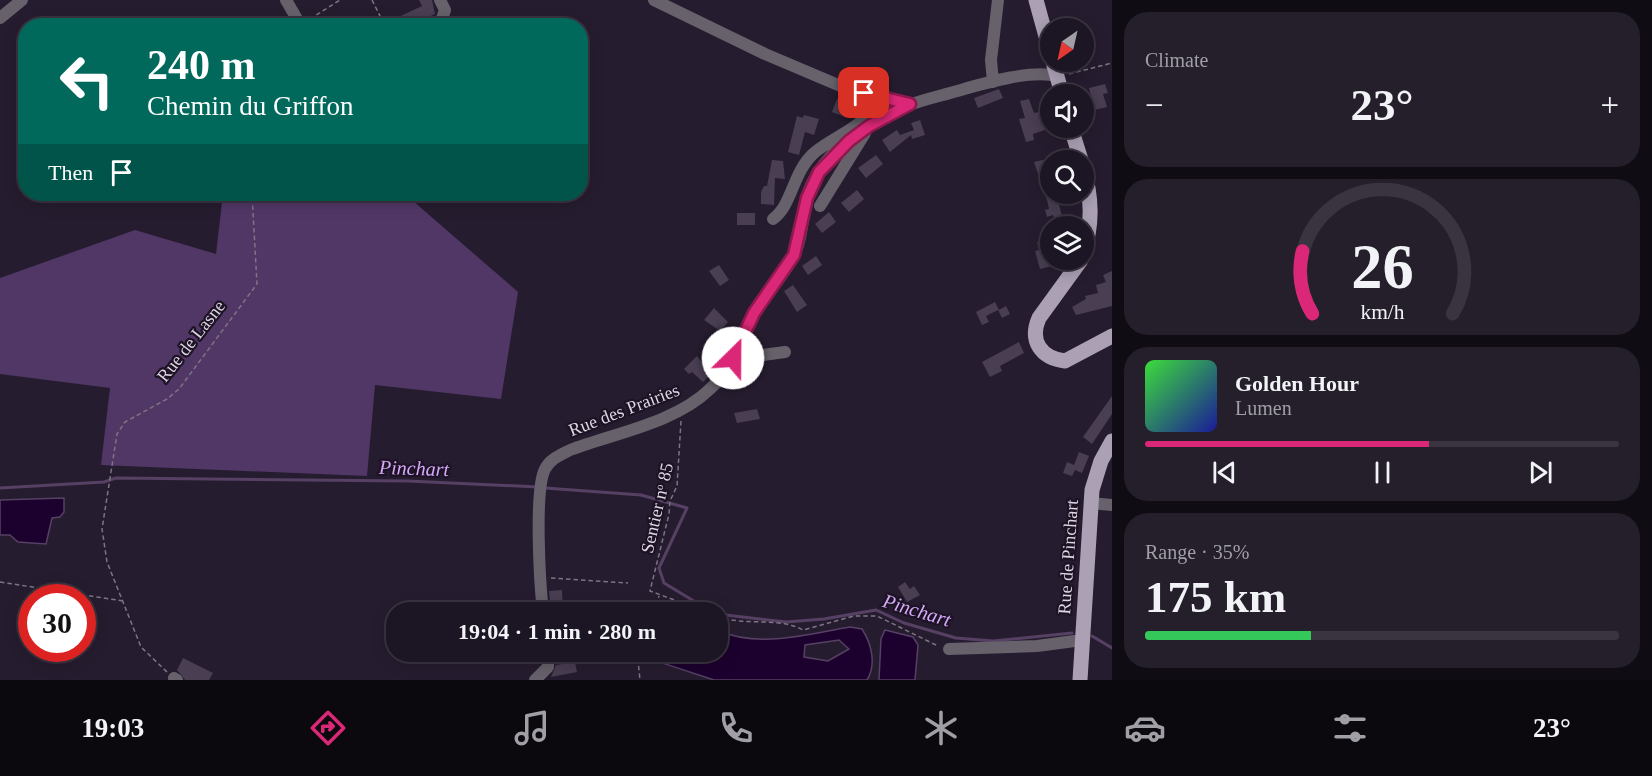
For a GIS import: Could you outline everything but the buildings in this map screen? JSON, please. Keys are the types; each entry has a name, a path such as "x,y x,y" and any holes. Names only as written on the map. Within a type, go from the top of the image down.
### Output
{"main road":[{"path":"1036,0 1041,18"},
{"path":"1074,270 1039,318 1035,328 1035,342 1045,355 1065,361 1112,336"},
{"name":"Rue de Pinchart","path":"1080,680 1090,503 1096,475 1112,441"}],"street":[{"path":"0,18 22,0"},
{"path":"286,0 297,18"},
{"path":"441,0 445,10 442,18"},
{"path":"654,0 765,54 850,90 910,104"},
{"path":"993,82 991,60 998,0"},
{"name":"Rue des Prairies","path":"542,602 540,489 545,467 558,456 678,411 710,390 733,358 754,313 794,255 804,208 813,181 831,157 869,126 910,104 993,82 1048,72"},
{"path":"773,219 782,212 794,180 808,160 874,112 878,97"},
{"path":"820,206 869,126"},
{"path":"733,358 785,351"},
{"path":"1090,503 1112,505"},
{"path":"949,649 1026,646 1082,640"},
{"path":"535,680 548,667 548,662"}],"path":[{"path":"312,18 340,0"},
{"path":"372,0 381,18"},
{"path":"1094,65 1112,63"},
{"name":"Rue de Lasne","path":"176,679 141,647 103,545 103,518 117,434 125,422 167,399 179,389 258,284 252,201"},
{"name":"Sentier nᵒ 85","path":"659,595 650,591 670,501 677,486 680,469 682,427 678,411"},
{"path":"540,578 628,584"},
{"path":"0,582 124,601"},
{"path":"657,602 659,595 678,602"},
{"path":"728,620 793,625 803,630 854,616 877,616 949,649"},
{"path":"638,662 640,680"}],"shaded area":[{"path":"222,201 413,201 518,292 501,399 375,385 367,476 101,465 110,388 0,374 0,278 135,230 216,254"},
{"path":"64,498 64,512 60,517 52,518 46,544 18,542 10,535 0,535 0,500"},
{"path":"850,627 862,629 872,654 872,667 867,680 714,680 659,662 728,662 728,634 750,639 801,636","holes":["839,640 849,649 828,661 804,657 805,645"]},
{"path":"885,630 913,637 918,645 915,680 879,680 881,639"}],"waterway":[{"name":"Pinchart","path":"0,488 104,482 116,478 408,481 538,487"},
{"name":"Pinchart","path":"545,488 641,495 687,508 659,568 664,583 695,602"},
{"name":"Pinchart","path":"728,615 786,622 824,619 876,610 904,623 956,638 993,641 1072,633"},
{"name":"Pinchart","path":"1092,636 1112,648"}],"route":[{"path":"733,358 754,313 786,270 798,247 804,208 813,181 819,172 831,157 869,126 910,104 864,93"}]}
